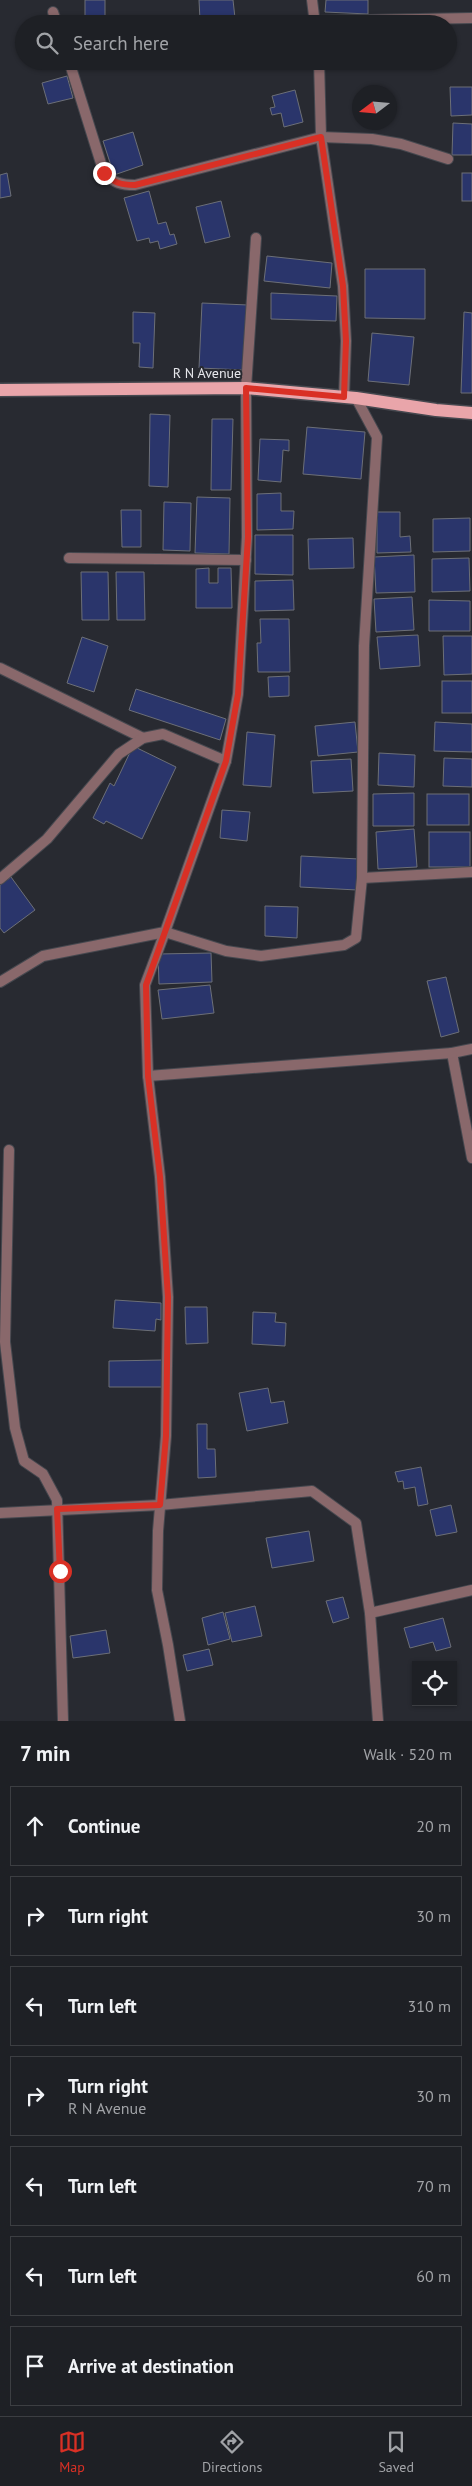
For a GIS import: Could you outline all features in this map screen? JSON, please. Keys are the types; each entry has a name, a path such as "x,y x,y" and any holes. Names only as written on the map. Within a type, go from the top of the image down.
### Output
{"main road":[{"name":"R N Avenue","path":"0,390 246,388 472,413"}],"street":[{"path":"312,0 314,15"},
{"path":"457,18 472,18"},
{"path":"72,70 104,173 112,181 122,185 135,185 321,137 372,139 401,144 448,159"},
{"path":"0,982 43,956 165,932 226,951 261,956 344,945 356,938 362,878 364,646 377,437 350,398 343,286 321,137 319,70"},
{"path":"180,1721 157,1590 160,1505 166,1436 168,1297 160,1177 148,1076 146,985 226,761 238,694 246,560 246,388 256,238"},
{"path":"69,558 246,560"},
{"path":"0,668 143,738"},
{"path":"0,879 47,839 119,754 143,738 163,734 226,761"},
{"path":"362,878 472,872"},
{"path":"148,1076 452,1053 472,1049"},
{"path":"452,1053 472,1158"},
{"path":"9,1150 5,1342 14,1428 24,1461 42,1474 57,1500 63,1721"},
{"path":"0,1513 160,1505 312,1491 356,1523 370,1613 378,1721"},
{"path":"370,1613 472,1590"}],"building":[{"path":"85,0 105,0 105,15 85,15"},
{"path":"199,0 233,0 235,15 200,15"},
{"path":"326,0 368,0 368,14 325,12"},
{"path":"67,76 73,98 48,104 42,83"},
{"path":"450,87 472,87 472,115 451,116"},
{"path":"295,90 303,122 284,127 281,113 272,115 270,108 275,107 272,96"},
{"path":"453,123 472,124 472,155 452,155"},
{"path":"133,132 143,165 114,175 103,141"},
{"path":"7,173 11,196 0,198 0,175"},
{"path":"462,173 472,173 472,201 462,201"},
{"path":"149,191 158,224 166,222 170,235 174,234 177,244 160,249 158,241 150,243 149,238 137,241 124,198"},
{"path":"221,201 230,237 205,243 196,207"},
{"path":"267,256 332,263 330,288 264,281"},
{"path":"365,269 425,269 425,319 365,318"},
{"path":"271,293 337,296 336,321 271,319"},
{"path":"202,303 248,305 245,370 199,368"},
{"path":"133,312 155,313 153,368 139,367 140,343 133,343"},
{"path":"464,312 472,313 472,393 461,393"},
{"path":"372,333 414,337 409,385 368,381"},
{"path":"150,414 170,415 168,487 149,486"},
{"path":"212,419 233,419 231,490 211,490"},
{"path":"307,427 365,432 361,479 303,474"},
{"path":"260,439 289,440 289,451 283,450 281,482 258,480"},
{"path":"281,493 281,511 294,511 293,529 257,530 257,494"},
{"path":"197,497 230,498 229,554 195,553"},
{"path":"164,502 191,503 190,551 163,550"},
{"path":"121,510 141,510 141,547 122,547"},
{"path":"377,512 400,512 400,537 410,536 411,552 377,553"},
{"path":"470,518 470,551 433,552 433,519"},
{"path":"255,535 293,535 293,575 255,574"},
{"path":"353,538 354,568 309,569 308,539"},
{"path":"414,555 415,592 376,593 374,557"},
{"path":"469,558 470,591 432,592 432,559"},
{"path":"209,568 209,583 218,583 218,568 231,568 232,608 196,608 196,569"},
{"path":"81,572 108,572 109,620 82,620"},
{"path":"116,572 144,572 145,620 117,620"},
{"path":"293,580 294,610 255,611 255,581"},
{"path":"412,597 414,630 376,632 374,599"},
{"path":"429,600 470,601 470,631 429,631"},
{"path":"260,619 289,619 290,672 258,672 257,643 261,643"},
{"path":"418,635 420,666 380,669 377,637"},
{"path":"443,636 472,636 472,674 444,675"},
{"path":"82,637 108,646 94,692 67,683"},
{"path":"289,676 289,696 269,697 268,677"},
{"path":"442,681 472,681 472,713 442,713"},
{"path":"136,689 226,719 220,740 129,710"},
{"path":"355,722 358,752 318,756 315,726"},
{"path":"435,722 472,724 472,752 434,751"},
{"path":"247,732 275,735 271,787 243,785"},
{"path":"133,746 176,767 142,839 106,821 104,824 93,818 110,783 114,786"},
{"path":"379,753 415,755 414,787 378,785"},
{"path":"444,758 472,759 472,787 443,786"},
{"path":"351,759 353,791 313,793 311,761"},
{"path":"414,793 414,826 373,826 373,794"},
{"path":"427,794 469,794 469,825 427,825"},
{"path":"222,810 250,812 247,841 220,838"},
{"path":"414,829 417,867 378,869 376,832"},
{"path":"429,832 470,832 470,867 429,867"},
{"path":"301,856 359,859 357,890 300,887"},
{"path":"11,877 35,910 4,933 0,928 0,885"},
{"path":"265,906 298,907 297,938 265,936"},
{"path":"211,953 212,982 159,984 158,954"},
{"path":"446,977 459,1032 441,1037 427,981"},
{"path":"210,985 214,1013 162,1019 158,990"},
{"path":"115,1300 161,1303 161,1320 156,1319 155,1331 113,1328"},
{"path":"185,1307 207,1307 208,1343 186,1344"},
{"path":"253,1312 276,1313 275,1322 286,1323 285,1346 252,1344"},
{"path":"163,1360 164,1387 109,1387 109,1361"},
{"path":"268,1388 271,1403 284,1401 288,1423 247,1431 239,1393"},
{"path":"197,1424 207,1424 207,1449 215,1449 216,1477 198,1478"},
{"path":"421,1467 428,1504 418,1506 415,1487 404,1489 403,1481 398,1482 395,1472"},
{"path":"451,1505 457,1532 436,1536 430,1510"},
{"path":"309,1531 314,1561 272,1568 266,1538"},
{"path":"343,1597 349,1618 333,1623 326,1601"},
{"path":"255,1606 262,1636 232,1642 225,1613"},
{"path":"223,1612 230,1639 208,1645 202,1618"},
{"path":"443,1618 451,1647 436,1651 433,1642 410,1648 404,1628"},
{"path":"106,1630 110,1653 73,1658 70,1636"},
{"path":"209,1649 213,1665 187,1671 183,1655"}],"route":[{"path":"60,1571 57,1509 160,1505 166,1436 168,1297 160,1177 148,1076 146,985 226,761 238,694 248,537 246,388 344,397 346,341 343,286 334,213 321,137 135,185 122,185 112,181 104,173"}]}
